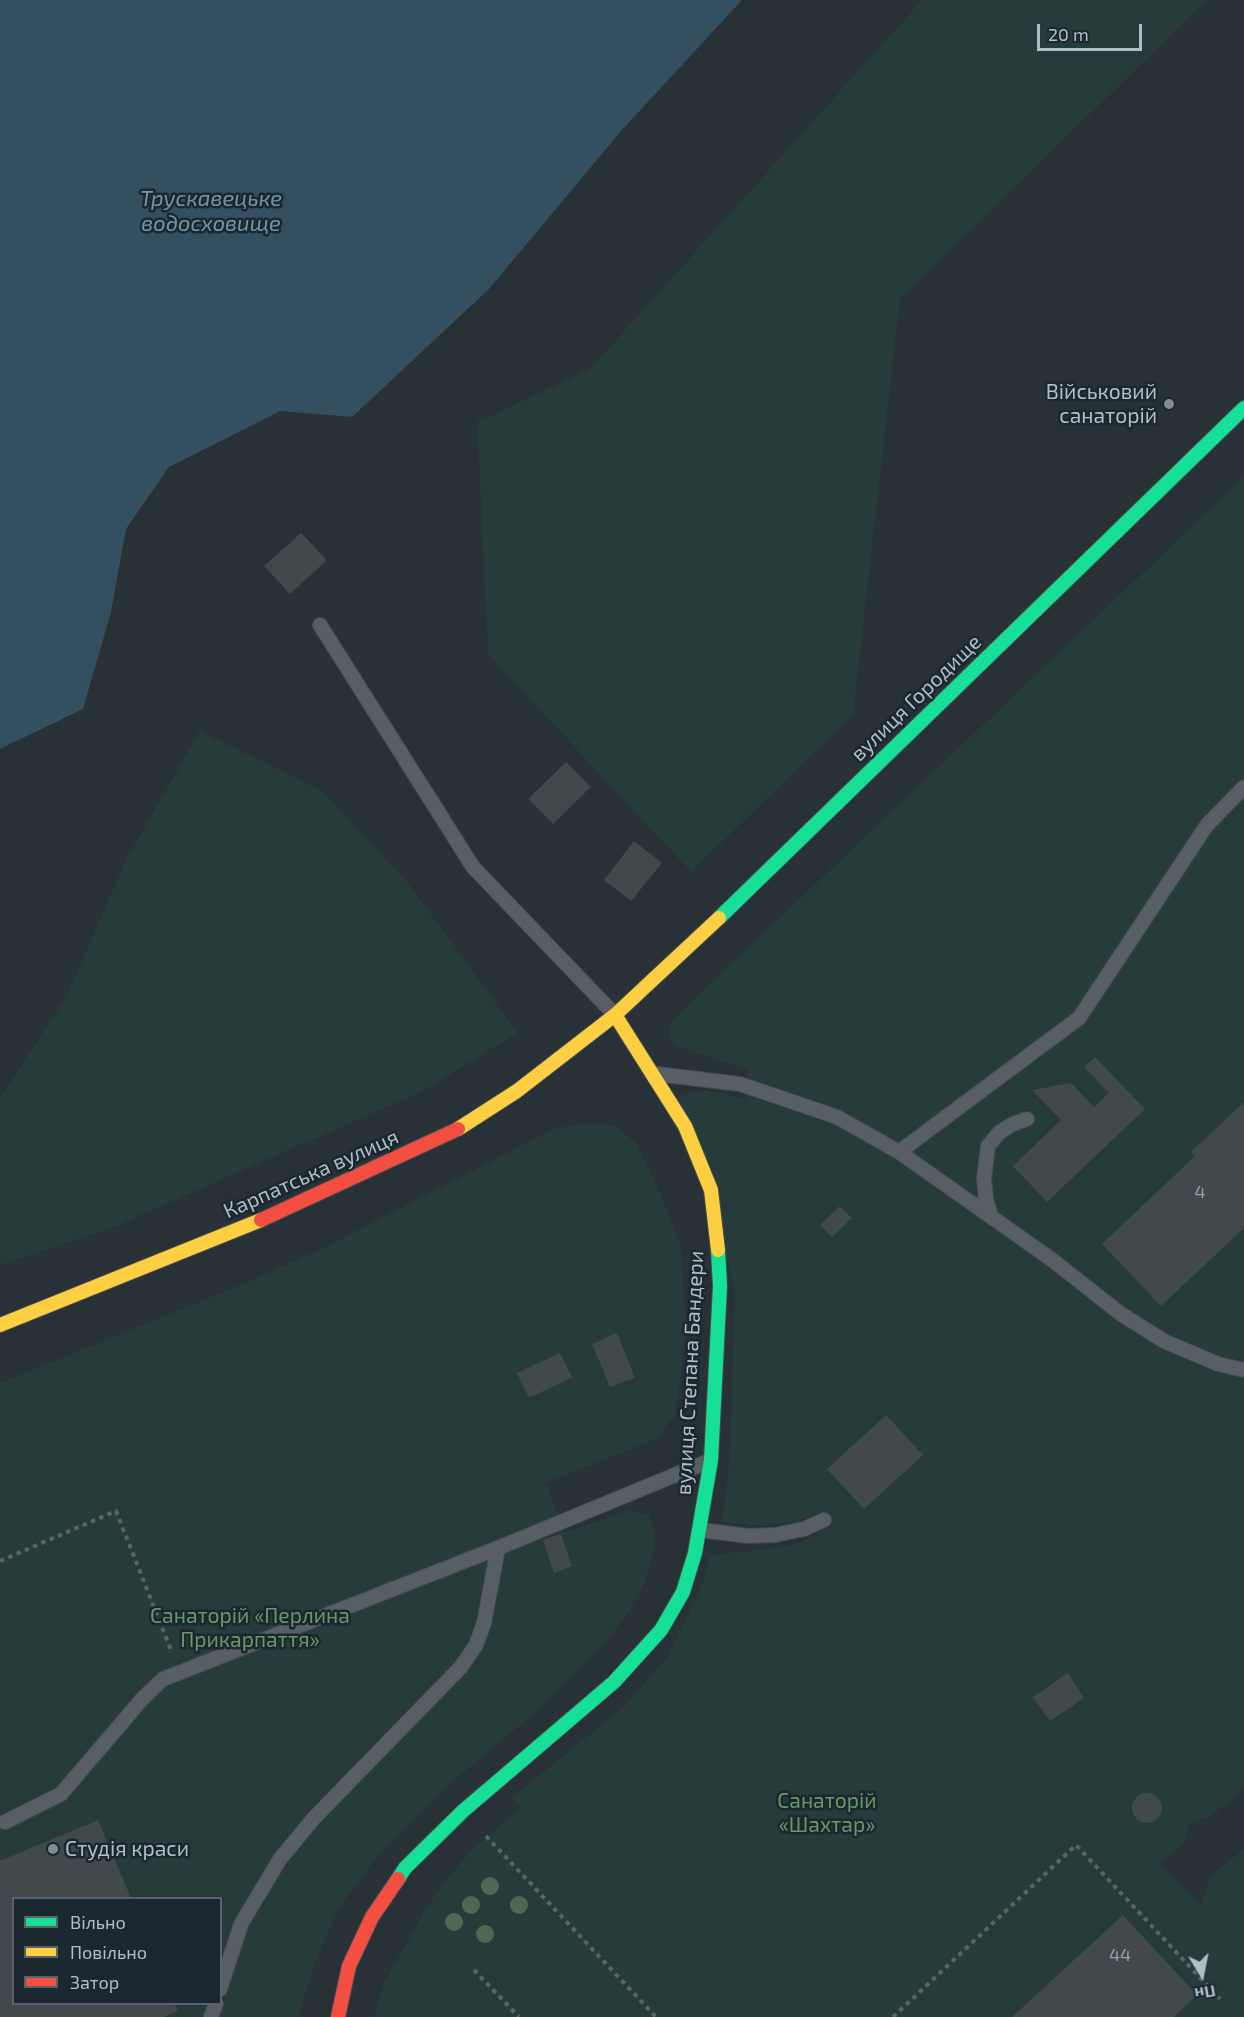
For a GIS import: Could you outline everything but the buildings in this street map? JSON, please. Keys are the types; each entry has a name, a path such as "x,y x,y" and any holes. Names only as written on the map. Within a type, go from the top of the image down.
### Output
{"street":[{"name":"вулиця Городище","path":"615,1015 676,960 1244,408"},
{"name":"вулиця Степана Бандери","path":"338,2017 349,1966 372,1917 405,1868 463,1811 614,1682 661,1630 683,1592 701,1530 711,1460 720,1286 717,1223 711,1190 689,1137 654,1074 615,1015"},
{"name":"Карпатська вулиця","path":"0,1325 294,1208 442,1138 478,1118 517,1091 615,1015"}],"lane":[{"path":"320,625 473,867 615,1015"},
{"path":"899,1152 1079,1018 1207,825 1244,787"},
{"path":"654,1074 740,1084 837,1116 899,1152 1121,1314 1164,1341 1218,1364 1244,1370"},
{"path":"991,1218 984,1178 988,1146 1000,1132 1027,1119"},
{"path":"5,1821 61,1794 143,1698 163,1679 498,1548 711,1460"},
{"path":"701,1530 748,1536 775,1535 804,1530 824,1520"},
{"path":"222,1983 241,1924 280,1859 314,1818 461,1667 476,1645 484,1623 498,1548"}],"path":[{"path":"0,1561 116,1511 181,1672"},
{"path":"484,1833 656,2017"},
{"path":"893,2017 1076,1845 1220,1999"},
{"path":"474,1970 519,2017"}],"green space":[{"path":"922,0 1207,0 900,299 853,715 691,872 488,654 477,422 589,370"},
{"name":"Санаторій «Шахтар»","path":"1244,477 1244,1785 1232,1800 1210,1816 1188,1825 1185,1843 1159,1863 1201,1905 1211,1875 1244,1849 1244,2017 374,2017 384,1983 427,1907 473,1848 521,1808 512,1797 624,1707 668,1656 702,1585 710,1555 776,1548 802,1542 831,1525 819,1513 798,1522 761,1526 722,1522 730,1456 735,1289 678,1097 690,1092 704,1091 724,1093 745,1100 748,1070 676,1046 671,1041 669,1031 673,1019"},
{"path":"200,731 322,791 409,884 518,1033 423,1091 109,1229 0,1265 0,1098 66,997 127,858"},
{"name":"Санаторій «Перлина Прикарпаття»","path":"590,1123 616,1126 636,1143 661,1195 681,1246 686,1325 674,1416 657,1439 546,1483 564,1533 628,1510 649,1515 654,1530 654,1551 645,1582 629,1612 606,1642 531,1716 447,1786 381,1852 339,1908 316,1960 298,2017 0,2017 0,1383 243,1284 319,1250 556,1128"}],"water":[{"name":"Трускавецьке водосховище","path":"0,0 742,0 622,130 488,290 352,417 280,411 169,467 126,529 111,612 83,709 0,749"}],"traffic: fast":[{"path":"719,918 1244,408"},
{"path":"398,1879 405,1868 463,1811 614,1682 661,1630 683,1592 695,1553 711,1460 720,1286 718,1250"}],"traffic: slow":[{"path":"458,1129 517,1091 615,1015 719,918"},
{"path":"615,1015 685,1126 711,1190 718,1250"},
{"path":"0,1325 261,1220"}],"traffic: jam":[{"path":"261,1220 458,1129"},
{"path":"338,2017 349,1966 372,1917 398,1879"}],"place":[{"name":"Військовий санаторій","path":"1169,404"},
{"name":"Студія краси","path":"53,1849"}]}
